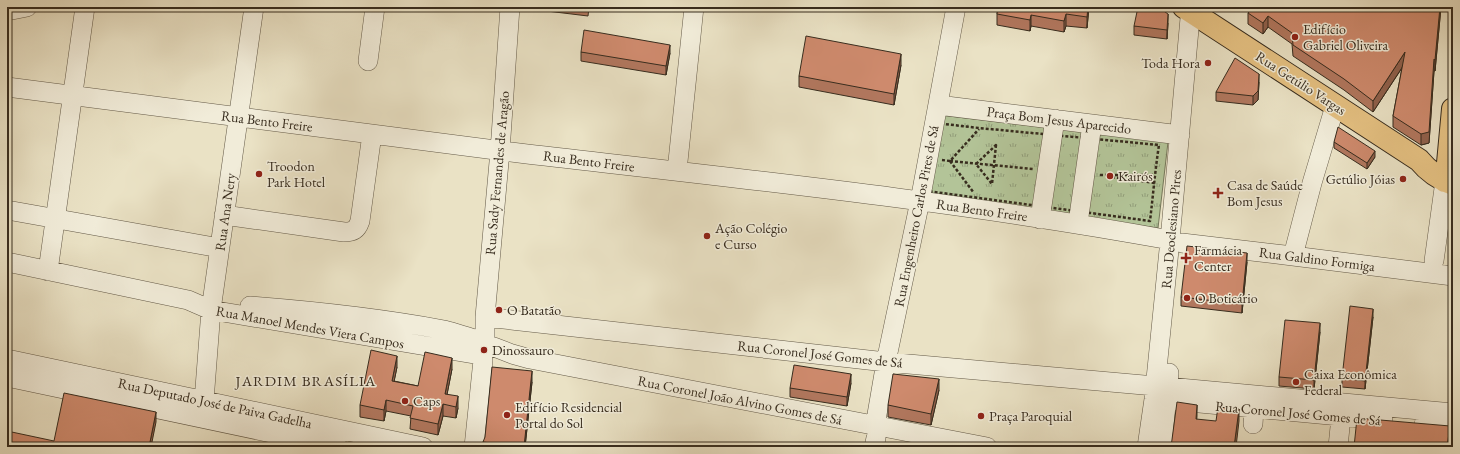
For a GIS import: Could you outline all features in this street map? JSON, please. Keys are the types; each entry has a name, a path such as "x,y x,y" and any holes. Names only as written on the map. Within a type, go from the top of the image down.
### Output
{"main road":[{"name":"Rua Getúlio Vargas","path":"1195,10 1335,106 1419,160 1428,170 1450,173"},
{"path":"1450,173 1453,109"}],"street":[{"path":"7,11 27,7"},
{"path":"48,271 85,7"},
{"name":"Rua Ana Nery","path":"203,409 212,306 254,7"},
{"path":"368,60 374,7"},
{"name":"Rua Sady Fernandes de Aragão","path":"474,447 500,151 510,7"},
{"path":"677,171 694,7"},
{"name":"Rua Engenheiro Carlos Pires de Sá","path":"872,433 920,201 956,7"},
{"name":"Rua Deoclesiano Pires","path":"1178,238 1180,135 1195,10"},
{"name":"Rua Deoclesiano Pires","path":"1162,447 1161,393 1178,238 1195,10"},
{"name":"Rua Bento Freire","path":"7,87 500,151 920,201 1178,238"},
{"name":"Praça Bom Jesus Aparecido","path":"938,105 1180,135"},
{"path":"1294,251 1335,106"},
{"path":"1040,219 1055,119"},
{"path":"1078,223 1092,124"},
{"path":"224,215 353,232 358,228 360,221 372,134"},
{"path":"1434,261 1450,173"},
{"path":"7,210 220,248"},
{"name":"Rua Galdino Formiga","path":"1178,238 1294,251 1434,261 1453,264"},
{"name":"Rua Galdino Formiga","path":"1294,251 1453,276"},
{"name":"Rua Manoel Mendes Viera Campos","path":"7,262 212,306 310,310 443,330 484,343"},
{"name":"Rua Coronel José Gomes de Sá","path":"484,343 885,368 1161,393 1453,413"},
{"name":"Rua Coronel João Alvino Gomes de Sá","path":"484,343 500,363 523,370 621,383 706,399 872,433 927,447"},
{"name":"Rua Deputado José de Paiva Gadelha","path":"7,359 336,441 423,447"},
{"name":"Rua Deputado José de Paiva Gadelha","path":"7,377 203,409"},
{"name":"Rua Deoclesiano Pires","path":"1147,447 1161,393"},
{"name":"Rua Coronel José Gomes de Sá","path":"1161,393 1253,416 1341,416 1453,427"},
{"path":"1338,447 1341,416"},
{"name":"Rua Coronel João Alvino Gomes de Sá","path":"872,433 987,447"}],"path":[{"path":"950,161 979,128"},
{"path":"996,145 994,166 992,184 976,164 996,145"},
{"path":"931,158 950,161 978,198"},
{"path":"1104,175 1155,183"}],"green space":[{"path":"940,115 1168,142 1158,228 928,197"}],"building":[{"path":"998,7 1088,7 1087,17 1066,14 1064,21 1031,15 1030,20 997,14"},
{"path":"1138,7 1158,7 1168,14 1167,30 1134,26"},
{"path":"1253,7 1440,7 1435,60 1434,59 1429,132 1421,134 1393,116 1405,52 1373,101 1344,79 1293,45 1292,33 1268,16 1263,23 1248,13"},
{"path":"584,30 670,45 666,66 581,52"},
{"path":"806,36 901,54 894,94 799,76"},
{"path":"1235,58 1259,74 1258,91 1253,96 1216,92"},
{"path":"1338,127 1375,151 1367,163 1334,142"},
{"path":"1187,246 1247,253 1242,304 1181,297"},
{"path":"1350,306 1373,309 1365,381 1342,378"},
{"path":"1285,320 1320,323 1314,380 1279,377"},
{"name":"Caps","path":"371,350 397,356 392,381 418,386 425,352 452,358 445,394 458,396 456,407 443,404 438,424 410,418 413,406 386,400 384,410 360,405"},
{"path":"794,365 851,374 847,397 790,388"},
{"name":"Edifício Residencial Portal do Sol","path":"492,367 532,371 524,447 483,442 485,437"},
{"path":"893,374 939,379 931,414 888,405"},
{"path":"64,393 156,412 149,447 7,447 7,431 54,441"},
{"path":"1177,402 1197,405 1196,419 1216,421 1218,407 1239,409 1234,447 1171,447"},
{"path":"1357,418 1450,426 1447,447 1354,447"}],"place":[{"name":"Edifício Gabriel Oliveira","path":"1295,37"},
{"name":"Toda Hora","path":"1208,63"},
{"name":"Troodon Park Hotel","path":"259,174"},
{"name":"Kairós","path":"1110,176"},
{"name":"Getúlio Jóias","path":"1403,179"},
{"name":"Casa de Saúde Bom Jesus","path":"1218,193"},
{"name":"Ação Colégio e Curso","path":"707,236"},
{"name":"Farmácia Center","path":"1186,258"},
{"name":"O Boticário","path":"1187,298"},
{"name":"O Batatão","path":"499,310"},
{"name":"Dinossauro","path":"484,350"},
{"name":"Caixa Econômica Federal","path":"1296,382"},
{"name":"Caps","path":"405,401"},
{"name":"Edifício Residencial Portal do Sol","path":"507,415"},
{"name":"Praça Paroquial","path":"981,416"}],"district":[{"name":"JARDIM BRASÍLIA","path":"306,380"}]}
